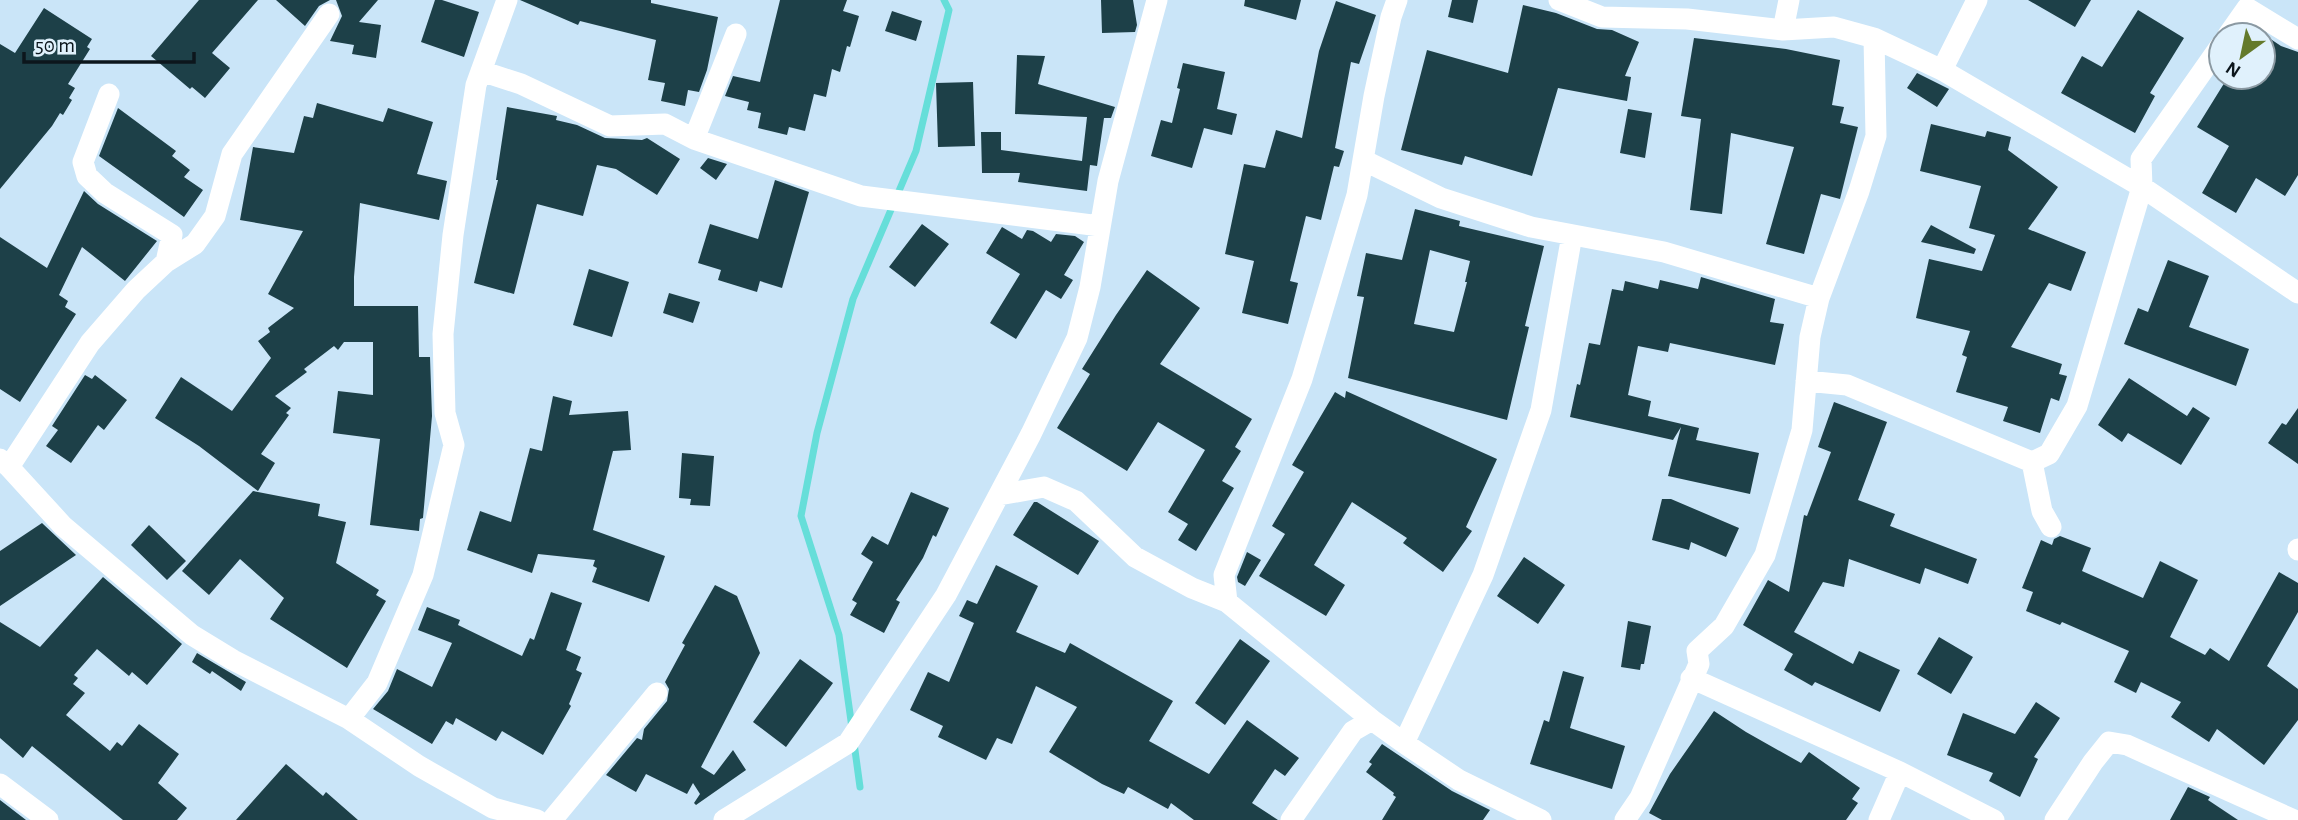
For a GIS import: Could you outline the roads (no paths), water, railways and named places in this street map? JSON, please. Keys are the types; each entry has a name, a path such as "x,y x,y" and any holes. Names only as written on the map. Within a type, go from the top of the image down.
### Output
{"street":[{"path":"349,719 377,683 423,575 454,444 445,413 443,334 453,235 476,85 507,0"},
{"path":"724,820 848,743 946,595 999,495 1077,338 1090,287 1108,181 1157,0"},
{"path":"1227,602 1224,575 1302,379 1357,195 1388,30 1397,0"},
{"path":"1559,0 1602,17 1687,19 1783,30 1834,27 1874,38 1942,70 2142,187 2298,293"},
{"path":"1783,30 1789,0"},
{"path":"1942,70 1977,0"},
{"path":"2238,21 2247,9 2267,21"},
{"path":"329,15 232,154 215,216 195,244 166,262 136,290 90,343 5,463 63,526 192,635 233,660 349,719 419,766 493,808 537,820"},
{"path":"2277,27 2298,39"},
{"path":"694,139 736,34"},
{"path":"1625,820 1640,798 1699,664 1697,651 1724,626 1765,555 1802,430 1810,337 1819,298 1859,191 1876,136 1874,38"},
{"path":"1806,382 1847,385 2032,462 2049,454 2077,406 2142,187 2141,159 2207,65"},
{"path":"481,71 521,84 610,126 665,124 694,139 861,197 1100,226"},
{"path":"108,94 83,162 87,176 105,193 172,235 166,262"},
{"path":"1363,160 1441,198 1531,227 1664,252 1819,298"},
{"path":"1404,743 1483,575 1541,410 1572,235"},
{"path":"2032,462 2042,512 2051,527"},
{"path":"999,495 1044,487 1076,501 1135,557 1192,589 1227,602 1404,743 1459,780 1541,820"},
{"path":"1691,678 1899,772 1994,820"},
{"path":"552,820 657,692"},
{"path":"1291,820 1353,731 1372,720"},
{"path":"2055,820 2109,742 2127,745 2294,820"},
{"path":"1879,820 1899,772"},
{"path":"0,784 48,820"}],"waterway":[{"path":"852,728 839,635 801,516 817,433 853,299 916,151 949,10 944,0"},
{"path":"854,743 860,787"}]}
